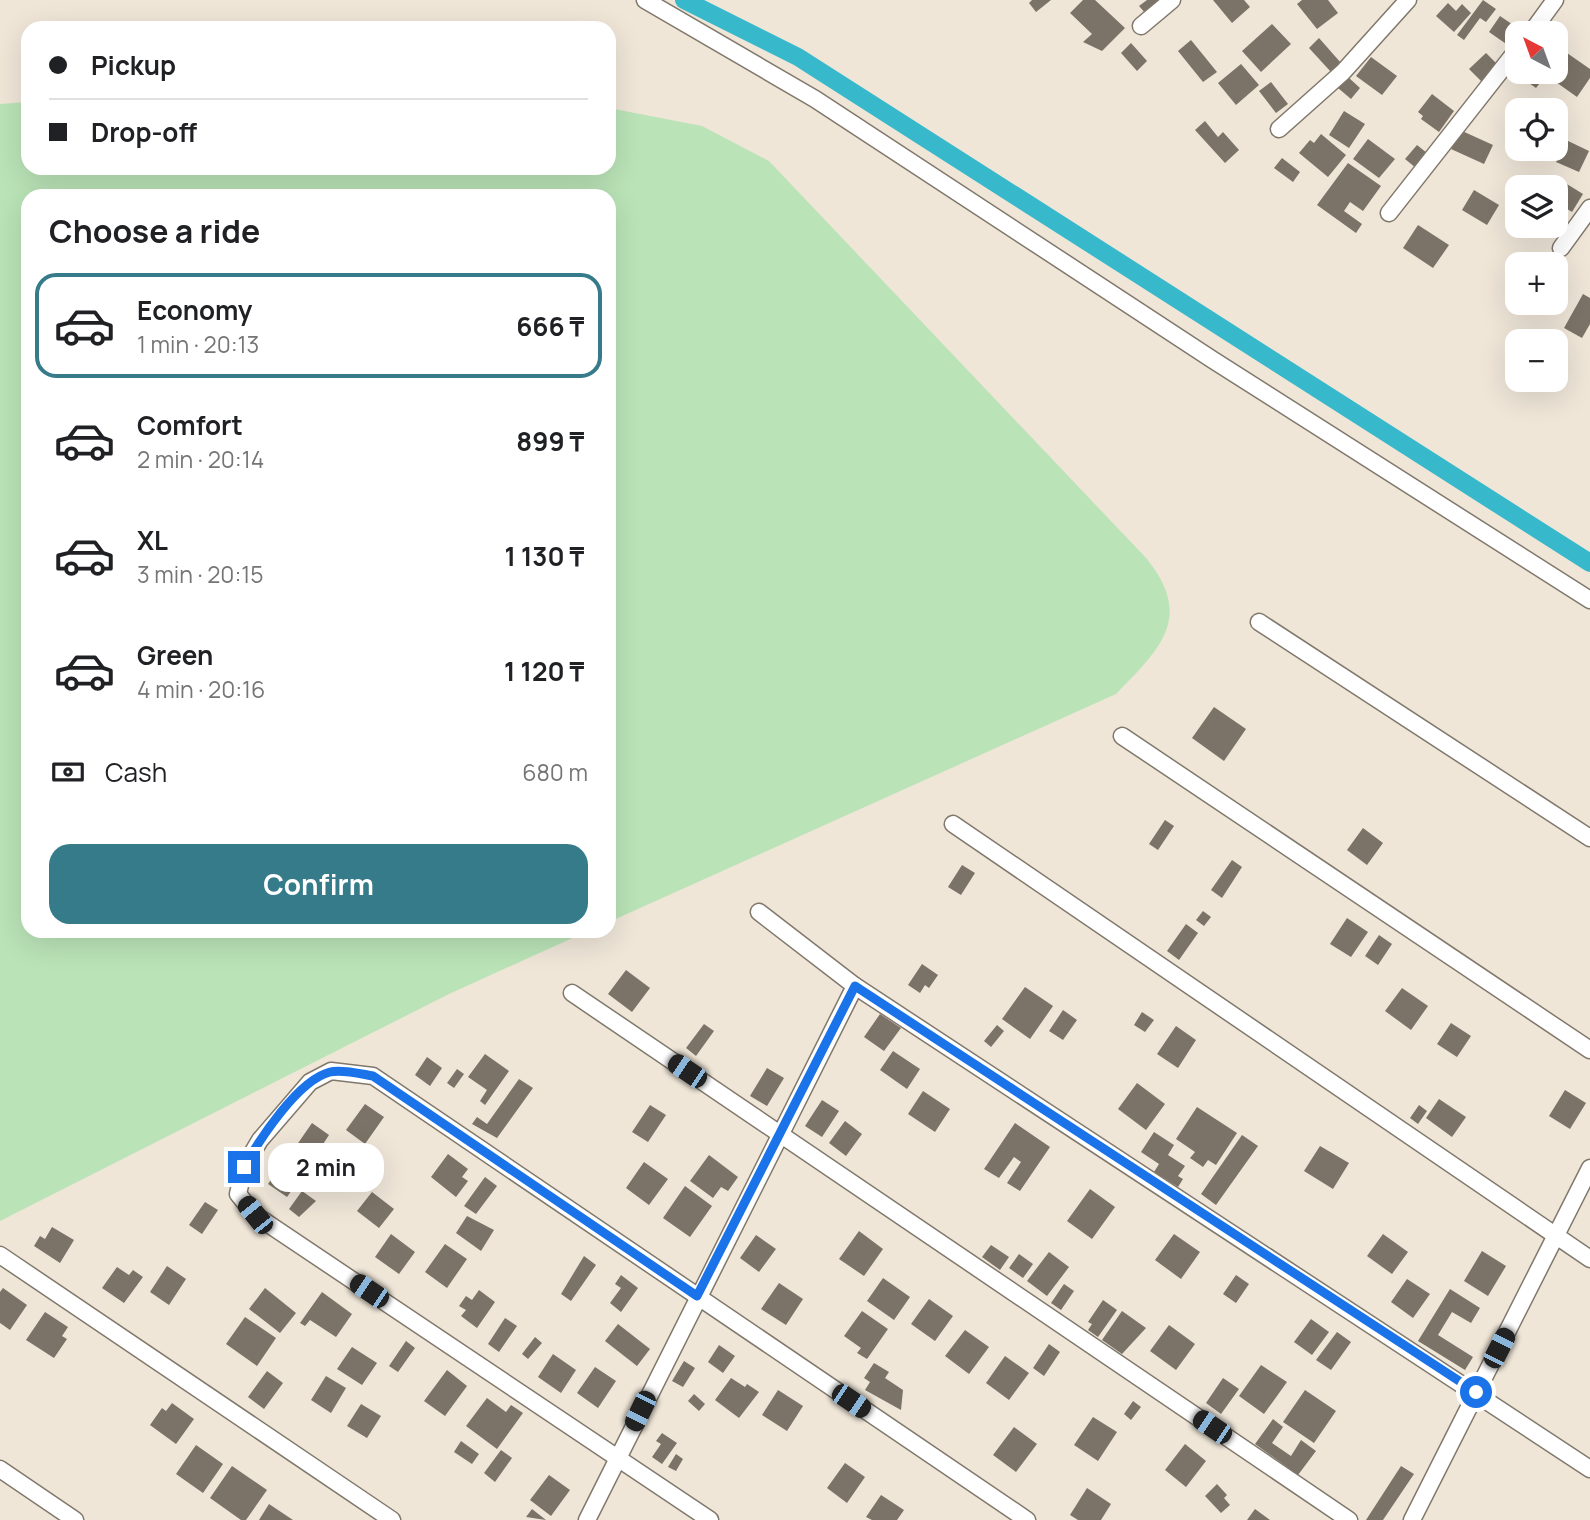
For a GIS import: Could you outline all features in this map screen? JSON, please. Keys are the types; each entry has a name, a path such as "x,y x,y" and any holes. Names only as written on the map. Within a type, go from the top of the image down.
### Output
{"street":[{"path":"645,0 815,99 1213,360 1590,600"},
{"path":"1141,26 1172,0"},
{"path":"1279,129 1343,72 1408,0"},
{"path":"1540,21 1555,0"},
{"path":"1389,213 1505,65"},
{"path":"1561,248 1590,208"},
{"path":"1259,622 1590,838"},
{"path":"1122,736 1590,1050"},
{"path":"953,824 1590,1259"},
{"path":"759,912 855,986 1590,1469"},
{"path":"587,1520 697,1296 855,986"},
{"path":"572,993 1349,1520"},
{"path":"710,1520 255,1215 238,1195 244,1167 260,1140 310,1082 331,1072 373,1076 1027,1520"},
{"path":"1412,1520 1590,1168"},
{"path":"0,1255 392,1520"},
{"path":"0,1469 75,1520"}],"green space":[{"path":"21,102 21,175 616,175 616,109 702,126 769,161 1147,559 1161,580 1168,599 1166,632 1146,662 1116,694 616,919 616,189 21,189 21,938 573,938 449,994 0,1221 0,104"}],"building":[{"path":"1032,0 1051,0 1036,12 1029,3"},
{"path":"1083,0 1095,0 1125,28 1102,51 1083,42 1092,34 1070,13"},
{"path":"1147,0 1163,0 1146,14 1139,6"},
{"path":"1213,0 1244,0 1250,7 1232,23"},
{"path":"1302,0 1328,0 1338,13 1317,29 1297,4"},
{"path":"1483,0 1496,9 1486,22 1480,18 1464,40 1457,35"},
{"path":"1448,3 1456,11 1462,4 1471,13 1454,32 1436,16"},
{"path":"1500,16 1507,21 1505,21 1505,43 1489,32"},
{"path":"1272,24 1291,44 1261,72 1242,51"},
{"path":"1319,38 1341,63 1331,72 1309,48"},
{"path":"1191,40 1217,72 1203,82 1178,51"},
{"path":"1131,43 1147,61 1137,71 1121,53"},
{"path":"1486,53 1499,66 1482,82 1469,69"},
{"path":"1568,54 1590,69 1590,78 1577,97 1559,84 1568,84"},
{"path":"1371,57 1397,76 1382,95 1356,76"},
{"path":"1241,64 1259,85 1236,105 1218,83"},
{"path":"1348,77 1360,88 1351,99 1338,88"},
{"path":"1271,82 1288,104 1276,113 1259,91"},
{"path":"1432,94 1454,111 1439,132 1421,119 1423,116 1418,112"},
{"path":"1344,111 1365,124 1349,148 1329,135"},
{"path":"1205,121 1218,137 1223,132 1239,150 1225,163 1195,130"},
{"path":"1460,130 1493,145 1484,164 1451,149"},
{"path":"1321,134 1346,155 1328,177 1299,153 1310,140 1314,143"},
{"path":"1368,139 1395,159 1379,178 1353,159"},
{"path":"1568,141 1589,151 1579,172 1556,162 1568,161"},
{"path":"1417,145 1427,153 1416,168 1405,159"},
{"path":"1282,158 1300,172 1293,182 1274,168"},
{"path":"1348,163 1381,186 1363,211 1350,202 1344,211 1362,224 1356,233 1317,205"},
{"path":"1568,185 1583,194 1572,212 1568,210"},
{"path":"1474,190 1499,205 1487,225 1462,210"},
{"path":"1418,225 1449,245 1433,268 1403,248"},
{"path":"1583,294 1590,298 1590,324 1582,338 1564,328"},
{"path":"1214,707 1246,729 1224,761 1192,738"},
{"path":"1165,820 1174,826 1158,850 1149,844"},
{"path":"1363,828 1383,843 1367,865 1347,850"},
{"path":"1232,860 1242,867 1222,898 1211,890"},
{"path":"962,865 975,873 961,895 948,887"},
{"path":"1203,911 1211,917 1204,926 1196,920"},
{"path":"1347,918 1368,932 1351,957 1330,944"},
{"path":"1186,924 1198,933 1179,960 1167,951"},
{"path":"1379,935 1392,944 1378,965 1365,956"},
{"path":"922,964 938,975 929,988 925,985 920,993 908,985"},
{"path":"626,970 650,988 632,1012 608,994"},
{"path":"1025,987 1053,1006 1030,1039 1002,1019"},
{"path":"1402,988 1428,1006 1411,1030 1385,1011"},
{"path":"1063,1010 1077,1020 1063,1040 1049,1031"},
{"path":"1142,1012 1154,1020 1145,1032 1134,1025"},
{"path":"880,1014 901,1028 884,1051 864,1037"},
{"path":"1451,1023 1471,1036 1457,1057 1437,1044"},
{"path":"704,1024 714,1031 696,1056 686,1048"},
{"path":"997,1025 1004,1031 991,1047 984,1041"},
{"path":"1176,1026 1196,1040 1178,1068 1157,1054"},
{"path":"893,1051 920,1069 907,1089 880,1070"},
{"path":"485,1054 509,1071 485,1105 480,1101 487,1090 468,1077"},
{"path":"427,1057 442,1068 430,1086 415,1075"},
{"path":"767,1068 784,1078 767,1106 750,1096"},
{"path":"457,1069 464,1074 454,1088 447,1083"},
{"path":"519,1079 533,1088 497,1138 472,1124 477,1117 487,1124"},
{"path":"1137,1083 1165,1104 1146,1130 1118,1109"},
{"path":"1565,1090 1586,1103 1570,1129 1549,1116"},
{"path":"923,1091 950,1109 935,1132 908,1114"},
{"path":"1439,1099 1466,1117 1452,1137 1426,1118"},
{"path":"822,1100 839,1111 822,1137 805,1126"},
{"path":"365,1104 384,1117 365,1144 346,1130"},
{"path":"650,1105 666,1115 648,1142 632,1132"},
{"path":"1419,1105 1427,1111 1418,1124 1410,1118"},
{"path":"1197,1107 1237,1133 1216,1165 1208,1160 1203,1167 1190,1158 1195,1152 1176,1139"},
{"path":"845,1121 862,1134 846,1156 829,1143"},
{"path":"312,1123 329,1135 312,1161 294,1149"},
{"path":"1015,1123 1050,1147 1020,1191 1007,1183 1021,1162 1014,1157 999,1178 984,1169"},
{"path":"1154,1132 1174,1145 1168,1155 1185,1166 1178,1176 1183,1179 1178,1187 1154,1172 1159,1164 1141,1152"},
{"path":"1242,1135 1258,1146 1216,1205 1201,1194"},
{"path":"1320,1146 1349,1163 1333,1189 1304,1171"},
{"path":"448,1154 468,1169 462,1177 468,1181 456,1197 431,1177"},
{"path":"709,1155 738,1177 728,1191 721,1187 713,1198 690,1181"},
{"path":"288,1156 306,1170 287,1197 268,1184"},
{"path":"644,1162 668,1179 649,1205 626,1188"},
{"path":"485,1177 497,1186 476,1214 464,1206"},
{"path":"685,1186 712,1206 690,1237 663,1218"},
{"path":"1090,1189 1115,1207 1092,1239 1067,1221"},
{"path":"302,1191 316,1201 299,1217 289,1209"},
{"path":"372,1192 394,1209 379,1228 357,1211"},
{"path":"205,1202 218,1210 202,1234 189,1225"},
{"path":"467,1216 494,1230 481,1251 456,1233"},
{"path":"52,1227 74,1240 60,1263 34,1246 40,1236 45,1239"},
{"path":"859,1231 883,1249 864,1276 839,1259"},
{"path":"391,1234 415,1252 399,1274 375,1257"},
{"path":"1174,1234 1200,1252 1181,1279 1155,1260"},
{"path":"1383,1234 1408,1252 1392,1274 1367,1256"},
{"path":"756,1235 776,1249 759,1272 740,1258"},
{"path":"445,1244 467,1259 447,1288 425,1272"},
{"path":"991,1245 1009,1257 1000,1270 982,1257"},
{"path":"1482,1251 1506,1266 1488,1296 1464,1281"},
{"path":"1049,1252 1069,1267 1047,1296 1027,1281"},
{"path":"1019,1254 1033,1264 1023,1278 1009,1268"},
{"path":"584,1256 596,1265 571,1301 561,1294"},
{"path":"167,1266 186,1279 169,1305 150,1292"},
{"path":"117,1267 129,1275 133,1270 143,1277 124,1303 102,1288"},
{"path":"621,1275 638,1288 621,1312 610,1303 621,1288 615,1284"},
{"path":"1236,1275 1249,1284 1236,1303 1223,1294"},
{"path":"883,1278 910,1297 894,1320 867,1301"},
{"path":"1407,1279 1430,1294 1413,1318 1391,1302"},
{"path":"779,1283 803,1299 786,1325 761,1309"},
{"path":"1064,1284 1074,1291 1061,1310 1051,1303"},
{"path":"3,1288 27,1305 10,1330 0,1323 0,1292"},
{"path":"265,1288 296,1313 280,1333 249,1309"},
{"path":"1450,1289 1480,1308 1471,1323 1452,1312 1438,1335 1473,1357 1465,1370 1418,1341"},
{"path":"479,1290 495,1302 477,1328 461,1316 466,1310 459,1306 466,1296 472,1300"},
{"path":"322,1292 352,1314 336,1337 310,1320 305,1326 300,1323"},
{"path":"929,1299 953,1316 935,1341 911,1324"},
{"path":"1103,1300 1117,1310 1098,1337 1088,1330 1092,1324 1088,1322"},
{"path":"862,1311 888,1329 867,1359 857,1353 861,1348 844,1336"},
{"path":"1122,1311 1146,1328 1122,1354 1102,1340"},
{"path":"45,1312 68,1327 62,1336 67,1339 54,1358 26,1340"},
{"path":"245,1317 276,1338 257,1366 226,1344"},
{"path":"505,1318 517,1326 499,1352 488,1344"},
{"path":"1311,1319 1329,1332 1312,1355 1294,1342"},
{"path":"618,1324 650,1349 637,1366 605,1341"},
{"path":"1169,1325 1195,1344 1176,1370 1150,1351"},
{"path":"965,1330 989,1347 969,1374 945,1356"},
{"path":"1337,1332 1351,1342 1331,1370 1316,1360"},
{"path":"535,1337 542,1343 528,1359 522,1354"},
{"path":"406,1341 415,1348 398,1372 389,1366"},
{"path":"1049,1344 1060,1352 1044,1376 1033,1368"},
{"path":"719,1345 735,1356 723,1373 708,1362"},
{"path":"352,1347 377,1363 362,1385 337,1369"},
{"path":"553,1354 576,1370 561,1393 538,1377"},
{"path":"1005,1356 1029,1373 1009,1400 986,1383"},
{"path":"684,1361 695,1368 683,1387 672,1381"},
{"path":"874,1363 889,1372 885,1378 903,1390 901,1410 865,1390 870,1382 864,1378"},
{"path":"1261,1365 1287,1382 1264,1414 1239,1396"},
{"path":"595,1367 616,1381 598,1408 577,1393"},
{"path":"447,1370 467,1386 445,1416 424,1401"},
{"path":"267,1371 283,1383 264,1409 248,1397"},
{"path":"326,1376 346,1388 331,1413 311,1400"},
{"path":"731,1378 759,1392 739,1418 715,1400"},
{"path":"1223,1378 1239,1389 1221,1414 1206,1403"},
{"path":"778,1390 803,1406 787,1431 762,1415"},
{"path":"1305,1390 1336,1411 1314,1443 1283,1422"},
{"path":"694,1394 705,1404 699,1411 688,1401"},
{"path":"487,1398 506,1412 511,1405 523,1413 497,1449 466,1426"},
{"path":"1133,1401 1141,1407 1131,1420 1124,1414"},
{"path":"172,1403 194,1419 176,1444 150,1425 162,1408 166,1411"},
{"path":"361,1404 381,1416 367,1438 347,1426"},
{"path":"1093,1417 1117,1432 1098,1461 1074,1445"},
{"path":"1273,1419 1283,1427 1272,1443 1291,1456 1301,1440 1316,1451 1298,1475 1255,1444"},
{"path":"1014,1427 1037,1444 1016,1472 993,1455"},
{"path":"662,1433 677,1443 662,1464 652,1457 661,1444 656,1441"},
{"path":"461,1441 479,1454 472,1464 454,1452"},
{"path":"1185,1444 1206,1461 1186,1487 1165,1470"},
{"path":"196,1445 223,1464 203,1493 176,1474"},
{"path":"501,1450 512,1458 495,1482 484,1473"},
{"path":"676,1454 683,1459 676,1471 668,1467"},
{"path":"845,1463 865,1477 847,1503 827,1488"},
{"path":"232,1466 267,1490 246,1520 241,1520 210,1498"},
{"path":"1401,1466 1414,1474 1383,1520 1366,1520"},
{"path":"549,1475 570,1490 551,1516 530,1500"},
{"path":"1217,1484 1227,1495 1224,1498 1230,1505 1221,1513 1205,1496"},
{"path":"1087,1488 1111,1504 1101,1520 1078,1520 1070,1515"},
{"path":"881,1495 904,1510 897,1520 872,1520 866,1517"},
{"path":"269,1504 293,1520 259,1520"},
{"path":"532,1509 546,1520 526,1517"},
{"path":"1255,1509 1270,1520 1247,1520"}],"waterway":[{"path":"684,0 798,57 1590,563"}],"route":[{"path":"244,1167 260,1140 310,1082 331,1072 373,1076 697,1296 855,986 1476,1392"}]}
